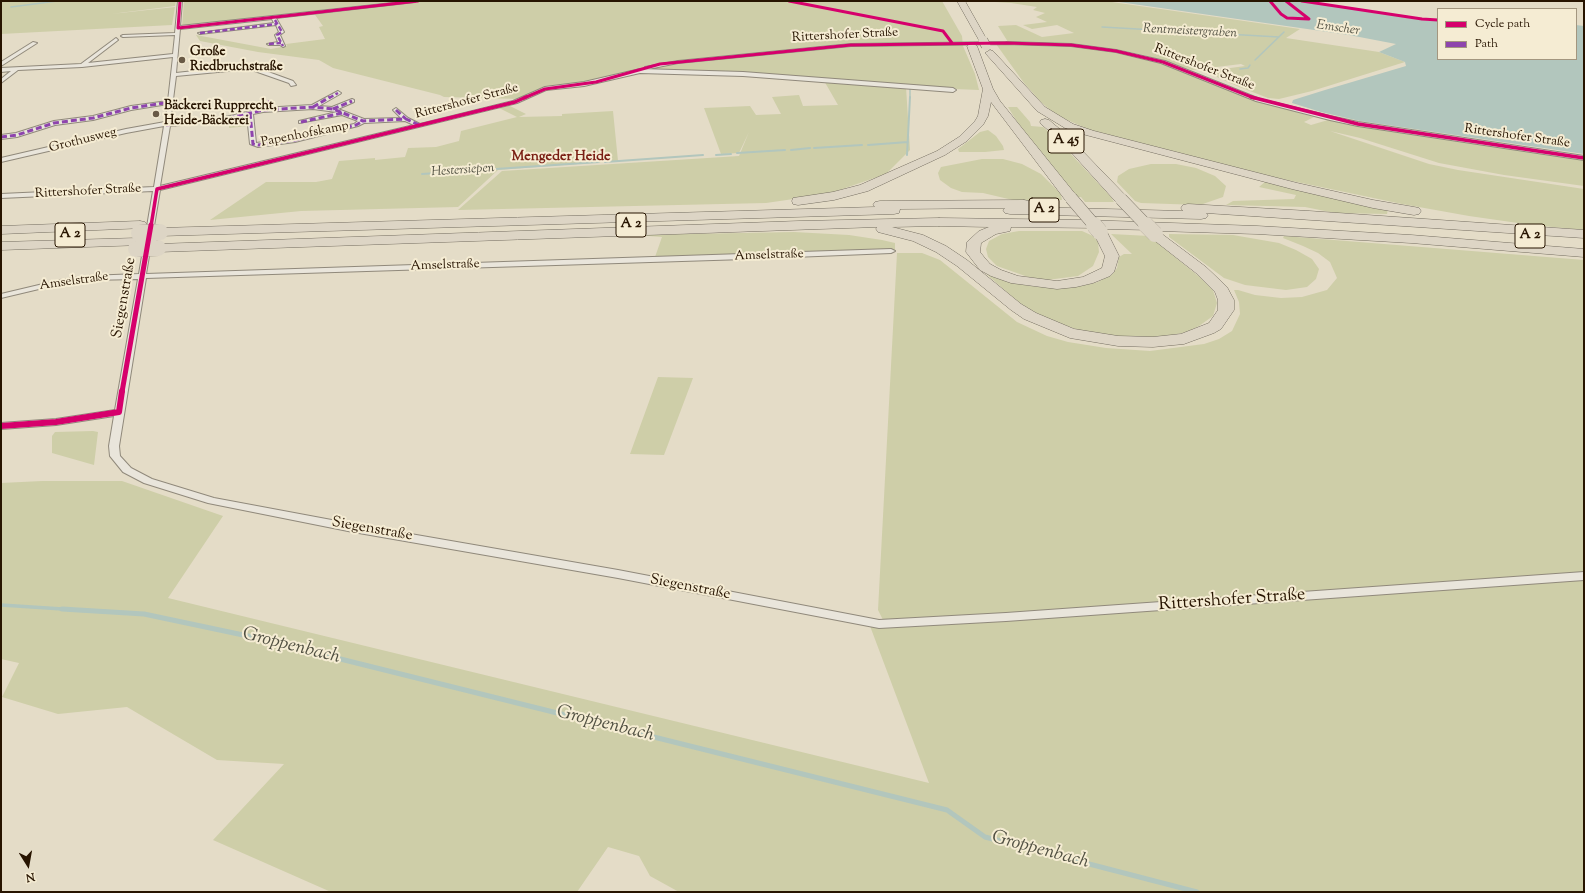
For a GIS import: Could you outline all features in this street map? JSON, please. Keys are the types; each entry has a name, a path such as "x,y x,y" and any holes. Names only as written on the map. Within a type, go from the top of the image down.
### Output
{"highway":[{"name":"A 45","path":"842,224 887,230 930,243 962,263 1016,307 1030,316 1070,333 1106,340 1147,342 1184,339 1215,326 1226,310 1226,300 1222,290 1201,270 1155,234 1120,199 1064,138 1022,102 986,46 957,6"},
{"name":"A 45","path":"969,40 988,89 996,102 1026,142 1100,232 1112,256 1109,269 1097,277 1076,283 1041,284 1010,278 985,267 978,260 973,252 974,242 992,230 1018,226 1085,224"},
{"path":"986,46 1046,113 1061,122 1085,131 1289,184 1373,204 1459,218 1584,234"},
{"path":"1,253 138,237 696,208 795,202 834,196 864,188 926,161 963,139 973,130 983,116 988,89"},
{"path":"696,208 958,204 1160,207 1309,214 1584,234"},
{"name":"A 2","path":"160,236 823,211 988,209 1236,216 1385,225 1584,240"},
{"name":"A 2","path":"160,236 803,219 991,217 1167,220 1318,228 1584,248"},
{"path":"1,230 138,237 912,222 1085,224 1327,234 1584,253"},
{"name":"A 2","path":"1,238 138,237"},
{"name":"A 2","path":"1,246 138,237"}],"street":[{"name":"Siegenstraße","path":"180,1 171,102 114,446 115,456 127,470 148,481 212,501 353,528 618,574 879,624"},
{"path":"178,28 412,2"},
{"path":"269,44 282,44 277,35 282,32 273,17"},
{"path":"200,33 277,24"},
{"path":"220,31 222,36"},
{"path":"123,36 177,34"},
{"path":"82,65 116,39"},
{"path":"1,64 35,43"},
{"name":"Rittershofer Straße","path":"1,196 157,189 515,102 544,89 584,84 655,65 832,46 890,44 1006,43 1071,45 1116,51 1163,62 1258,100 1330,118 1358,124 1584,158"},
{"path":"1,70 82,65 175,55"},
{"path":"173,75 249,67 293,84"},
{"path":"1,81 17,69"},
{"name":"Rittershofer Straße","path":"640,70 743,74 953,90"},
{"path":"313,107 338,93"},
{"path":"333,109 352,101"},
{"path":"1,137 18,137 54,123 94,118 131,108 171,102"},
{"name":"Grothusweg","path":"1,160 126,131 230,118 263,110 313,107 333,109 344,112 355,119 363,121"},
{"path":"396,110 406,119 420,126"},
{"name":"Papenhofskamp","path":"250,112 253,144 258,145 295,140 356,125 363,121"},
{"path":"301,122 344,112"},
{"path":"94,118 100,124"},
{"path":"363,121 406,119"},
{"name":"Amselstraße","path":"1,296 60,282 88,278 142,275 745,257 891,251"},
{"path":"1,426 56,422 119,412"},
{"name":"Rittershofer Straße","path":"879,624 1014,617 1584,576"}],"green space":[{"path":"1,1 176,1 175,6 111,14 175,7 172,25 1,34"},
{"path":"184,1 413,1 406,3 420,1 786,1 940,31 791,1 942,1 962,36 963,46 975,74 979,90 906,87 910,150 886,174 828,194 766,203 458,210 502,171 739,156 749,132 739,153 721,154 704,108 750,106 756,115 781,114 772,97 799,95 803,106 838,105 823,79 636,70 590,82 543,88 520,99 444,97 333,68 319,60 258,52 200,41 196,35 271,49 287,46 286,44 325,39 319,27 323,26 313,12 182,27"},
{"path":"979,1 1105,1 1300,29 1286,38 1379,52 1405,62 1312,91 1279,99 1268,98 1208,73 1209,71 1245,66 1241,64 1192,70 1144,55 1119,50 1074,44 1008,42 998,26 1016,25 1042,37 1074,33 1057,25 1032,29 1023,25 1047,22 1036,17 1045,13 1033,10 1037,7 1011,3"},
{"path":"996,44 1069,46 1108,51 1146,59 1171,66 1263,103 1314,117 1304,122 1311,125 1328,120 1584,159 1584,186 1504,175 1439,163 1360,138 1330,131 1429,164 1458,170 1584,189 1584,230 1532,225 1469,216 1402,204 1273,177 1090,130 1056,115 1041,102 1024,83"},
{"path":"508,105 526,114 519,117 562,116 562,114 613,111 618,161 498,170 458,207 301,211 210,220 266,182 316,182 332,179 339,161 405,157 408,148 436,147 459,141 461,131 517,117 499,108"},
{"path":"1008,107 1017,107 1030,122 1031,126 1043,127 1055,137 1114,202 1085,202 1081,197 1078,197 1052,169 1022,130"},
{"path":"241,116 248,117 248,126 229,128 229,124 220,126 220,120"},
{"path":"988,130 996,136 1004,150 959,152 958,149 980,132"},
{"path":"982,159 1003,159 1022,164 1041,174 1061,194 1062,200 1017,201 983,193 962,192 951,188 940,180 938,173 941,167"},
{"path":"1151,164 1176,164 1196,168 1215,176 1226,186 1223,197 1200,205 1141,203 1135,201 1117,182 1118,176 1129,169"},
{"path":"1266,181 1388,209 1387,214 1335,213 1305,207 1226,205 1233,201 1294,199 1296,195 1259,187"},
{"path":"1019,231 1082,231 1093,236 1098,242 1099,252 1093,266 1078,276 1047,280 1028,277 997,266 988,257 986,249 989,241 1002,234"},
{"path":"794,232 849,235 882,240 895,243 895,251 655,257 662,237 635,235"},
{"path":"1111,234 1149,236 1212,287 1217,303 1213,316 1187,332 1167,336 1141,338 1112,337 1085,332 1055,322 1032,311 1017,301 984,272 1008,282 1030,286 1055,288 1080,286 1098,282 1112,274 1117,268 1119,257 1124,254 1132,254"},
{"path":"1169,234 1233,235 1279,243 1312,259 1319,269 1316,279 1307,287 1286,290 1245,285 1224,278 1169,237"},
{"path":"1284,236 1584,260 1584,892 679,892 650,876 639,856 608,847 577,892 331,892 213,840 284,764 217,760 127,707 58,714 2,697 19,663 1,659 1,483 42,481 122,481 223,516 168,598 929,783 870,626 886,626 878,610 897,253 922,253 940,260 1017,322 1047,336 1068,342 1106,348 1150,351 1204,344 1219,339 1232,331 1240,314 1239,302 1234,290 1255,295 1281,298 1302,297 1327,290 1337,278 1330,262 1318,253 1283,238"},
{"path":"658,377 693,378 664,455 630,454"},
{"path":"55,432 98,432 94,465 52,453 52,436"}],"water":[{"name":"Emscher","path":"1112,1 1300,1 1422,20 1437,21 1437,60 1577,60 1577,25 1584,26 1584,154 1360,121 1321,112 1292,103 1293,100 1406,66 1405,62 1379,52 1396,44 1349,35"}],"waterway":[{"path":"11,7 57,1"},
{"name":"Rentmeistergraben","path":"1102,27 1279,37"},
{"name":"Rentmeistergraben","path":"1279,37 1284,32"},
{"path":"1255,60 1279,37"},
{"path":"1240,69 1248,68 1250,65"},
{"path":"910,88 910,97"},
{"path":"908,142 910,97"},
{"name":"Hestersiepen","path":"868,145 908,142"},
{"path":"907,155 908,142"},
{"name":"Hestersiepen","path":"814,148 862,145"},
{"name":"Hestersiepen","path":"791,150 810,148"},
{"name":"Hestersiepen","path":"737,153 785,150"},
{"name":"Hestersiepen","path":"716,155 731,154"},
{"name":"Hestersiepen","path":"605,162 703,155"},
{"name":"Hestersiepen","path":"422,174 599,162"},
{"name":"Groppenbach","path":"1,605 72,610"},
{"name":"Groppenbach","path":"62,609 72,610"},
{"name":"Groppenbach","path":"72,610 144,614 248,636 947,810 985,837 1197,892"},
{"name":"Groppenbach","path":"72,610 78,610"}],"marked path":[{"path":"275,20 282,32 277,35 283,46"},
{"path":"200,33 277,24"},
{"path":"269,44 281,43"},
{"path":"313,107 338,93"},
{"path":"263,110 270,101"},
{"path":"333,109 352,101"},
{"path":"1,137 17,135 54,123 93,118 131,108 171,102"},
{"path":"166,125 230,118 263,110 313,107 333,109 363,121 406,119 419,125"},
{"path":"396,110 406,119"},
{"path":"250,113 253,144 258,145 295,140 356,125 363,121"},
{"path":"301,122 342,113"}],"cycle path":[{"path":"180,1 178,28 418,1"},
{"path":"789,1 943,31 952,43"},
{"path":"1270,1 1281,14 1287,18 1309,19 1286,1"},
{"path":"1302,1 1437,20"},
{"path":"1,426 56,422 119,412 157,189 515,102 545,89 596,82 660,64 851,45 1006,43 1071,45 1116,51 1163,62 1258,100 1330,118 1358,124 1584,158"}],"place":[{"name":"Große Riedbruchstraße","path":"182,60"},
{"name":"Bäckerei Rupprecht, Heide-Bäckerei","path":"156,114"}],"district":[{"name":"Mengeder Heide","path":"561,158"}]}
